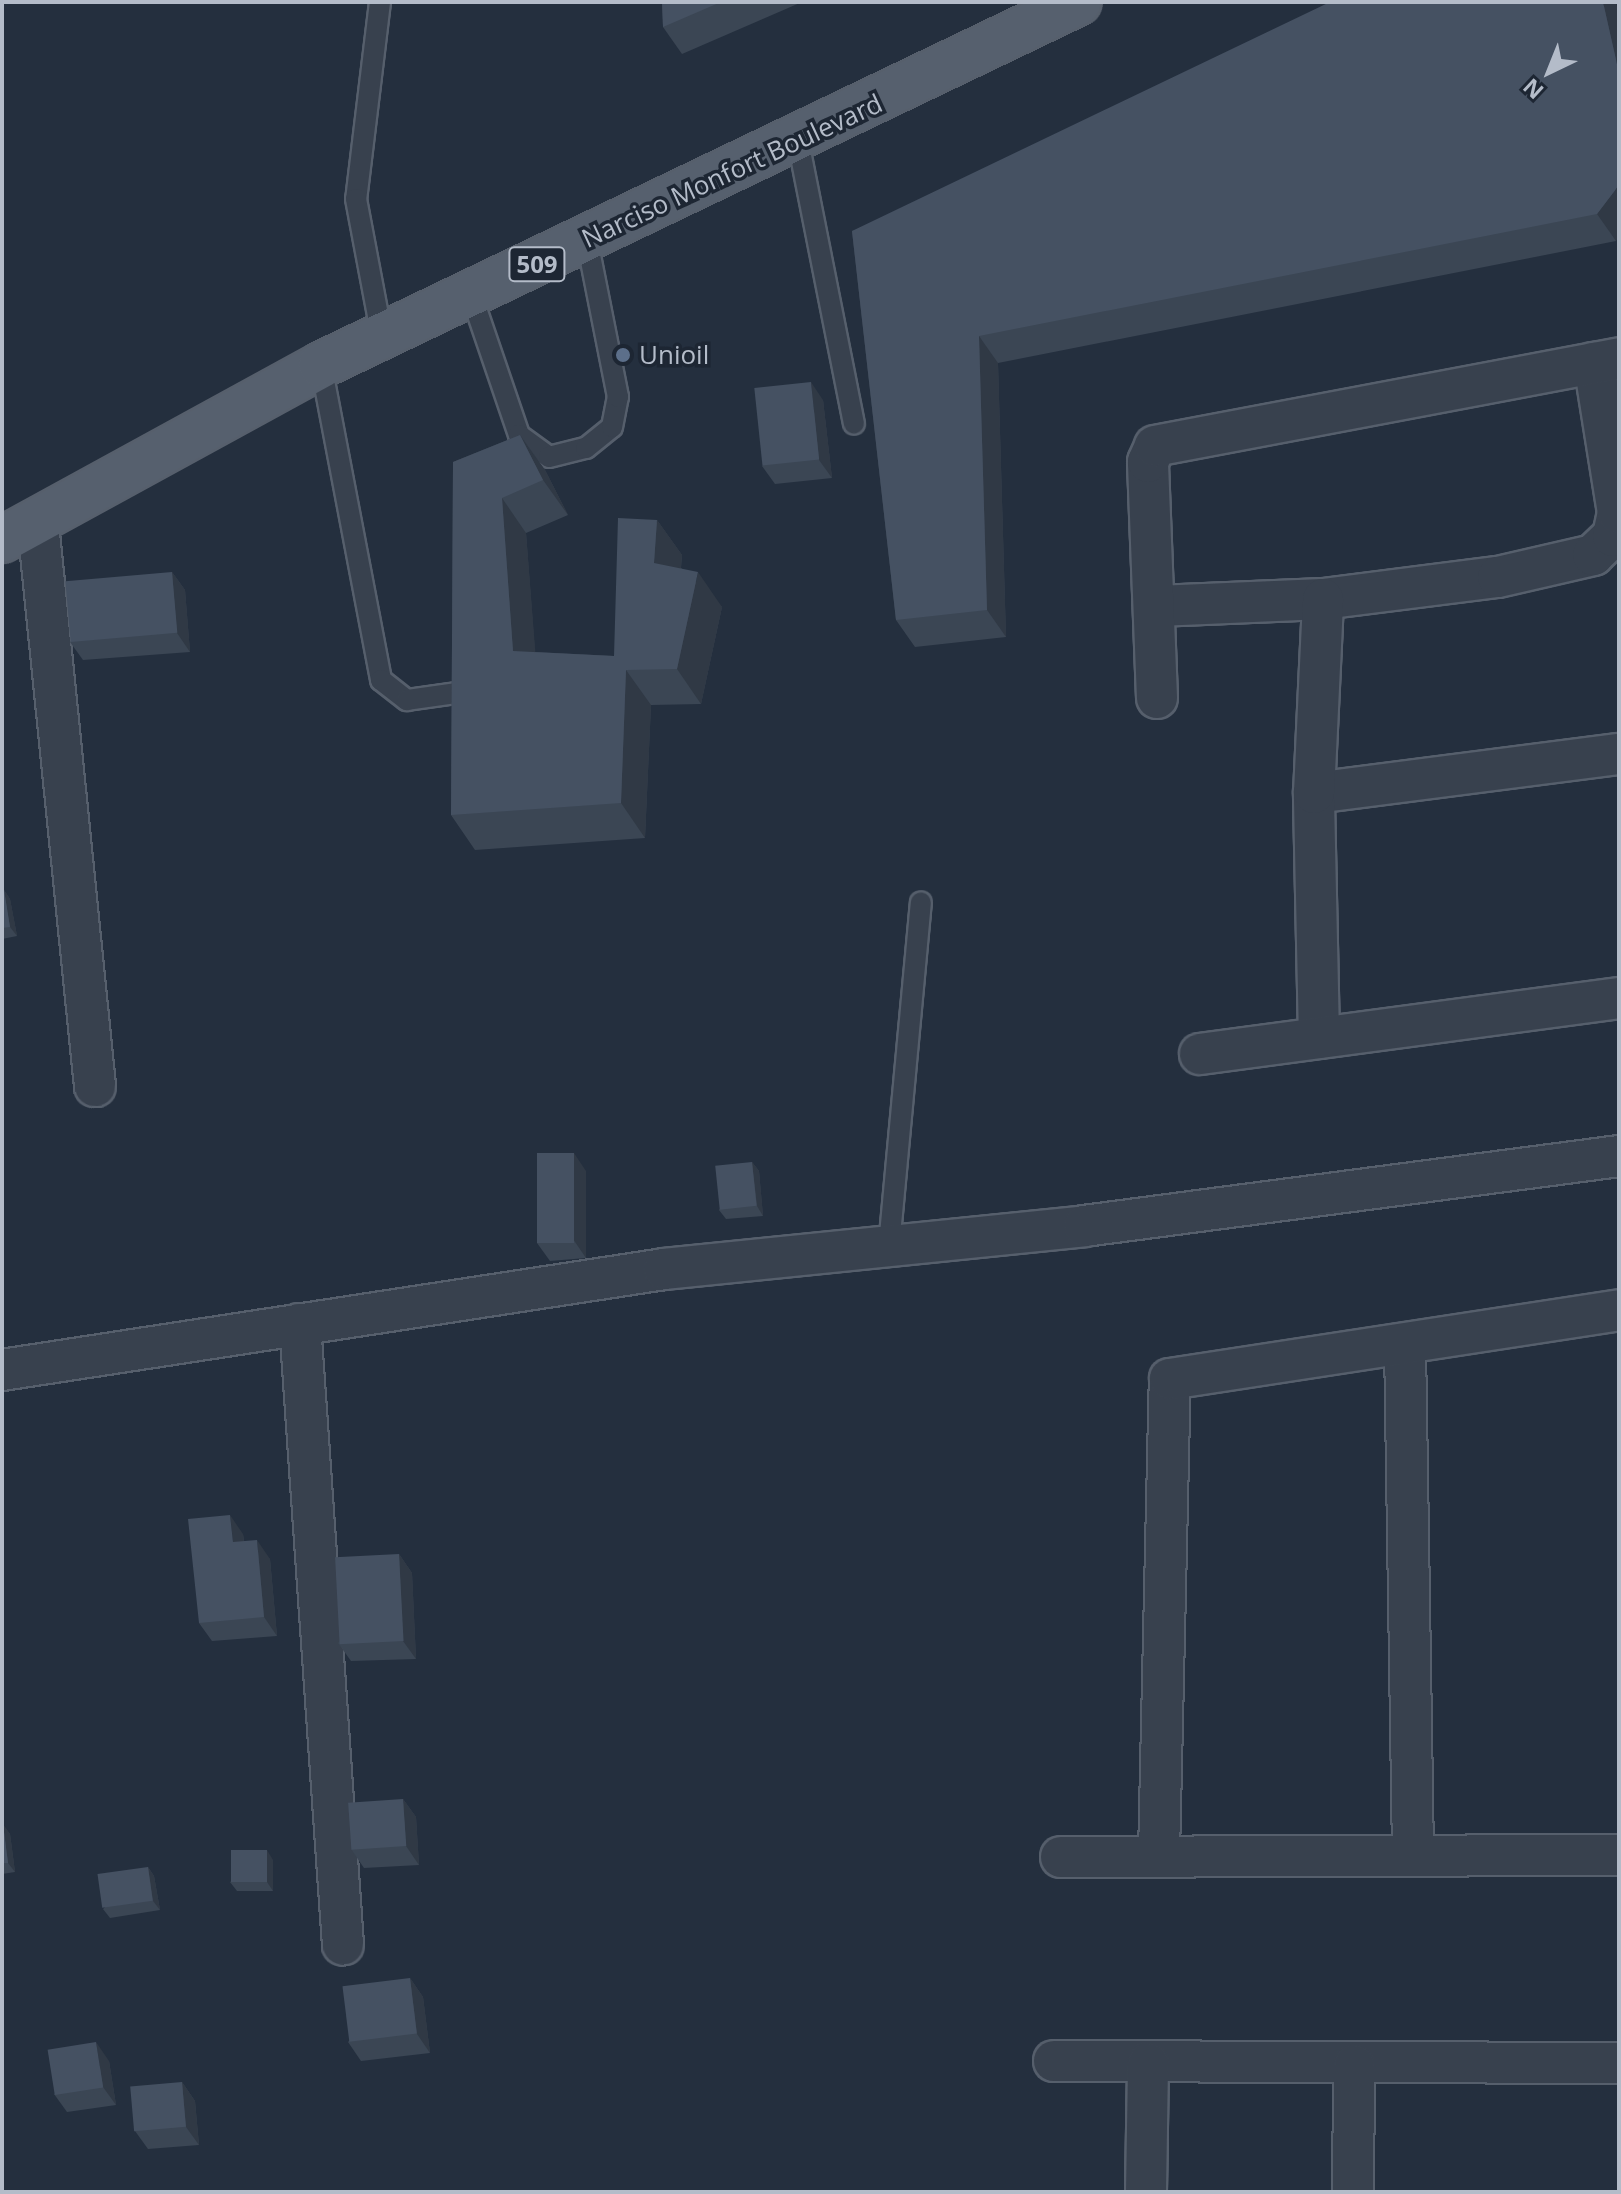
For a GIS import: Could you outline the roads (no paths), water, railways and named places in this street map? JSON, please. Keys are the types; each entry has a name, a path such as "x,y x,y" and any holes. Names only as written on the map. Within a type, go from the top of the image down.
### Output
{"main road":[{"name":"Narciso Monfort Boulevard","path":"20,532 321,365 798,141 1079,2"}],"street":[{"path":"1157,606 1323,599 1498,577 1593,555 1613,536 1618,513 1607,361 1169,439 1148,462 1157,606 1157,698"},
{"path":"20,532 95,1086"},
{"path":"1319,1038 1314,793 1323,599"},
{"path":"1314,793 1619,754"},
{"path":"1200,1054 1619,998"},
{"path":"2,1370 664,1269 889,1246 1619,1156"},
{"path":"1159,1855 1170,1379 1619,1310"},
{"path":"300,1324 343,1945"},
{"path":"1405,1344 1413,1856"},
{"path":"1061,1857 1619,1855"},
{"path":"1054,2061 1354,2065 1619,2063"},
{"path":"1146,2192 1148,2063"},
{"path":"1353,2192 1354,2065"}],"lane":[{"path":"380,2 356,199 382,336"},
{"path":"798,141 854,423"},
{"path":"471,294 519,435 549,457 586,448 612,427 618,397 587,240"},
{"path":"321,365 381,680 407,700 463,692"},
{"path":"889,1246 921,902"}],"place":[{"name":"Unioil","path":"623,355"}]}
